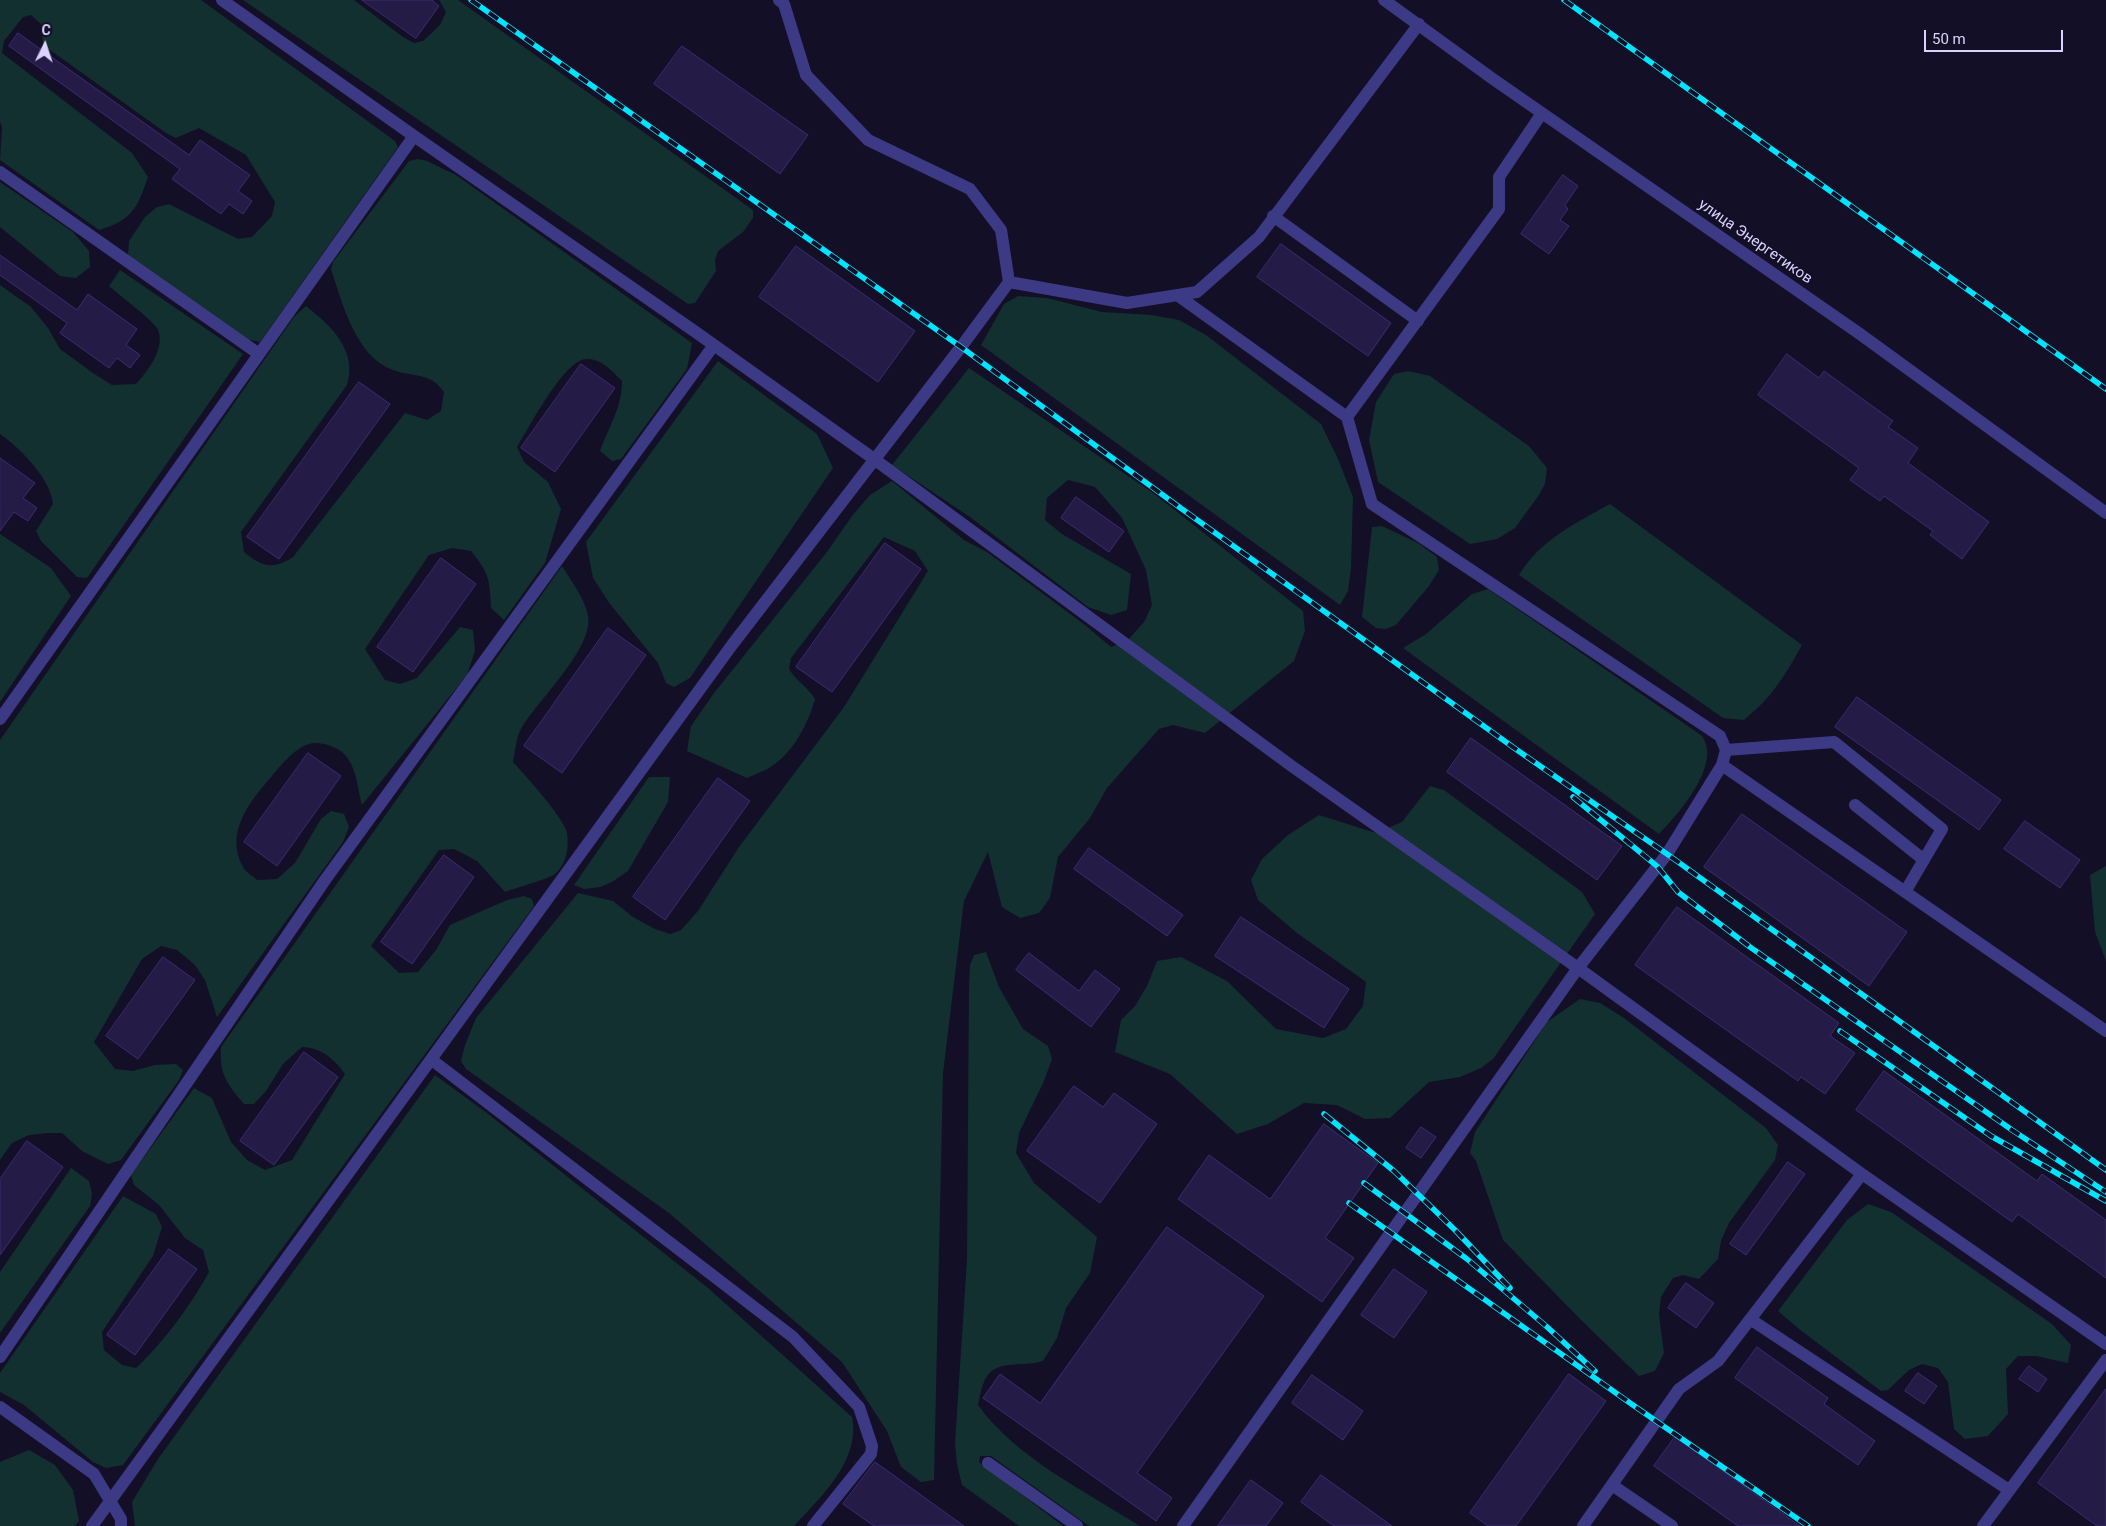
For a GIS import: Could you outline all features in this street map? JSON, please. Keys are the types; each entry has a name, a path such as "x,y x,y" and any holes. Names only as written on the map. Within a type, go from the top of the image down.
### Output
{"street":[{"path":"222,0 874,459 1301,772 1578,968 1862,1174 2106,1344"},
{"path":"92,1526 109,1500 432,1060 732,645 1009,282 1001,230 970,189 868,140 806,75 784,4 779,0"},
{"name":"улица Энергетиков","path":"1384,0 1542,113 1860,334 2106,513"},
{"path":"1009,282 1127,302 1197,292 1259,237 1419,24"},
{"path":"1347,418 1499,209 1499,177 1542,113"},
{"path":"0,718 414,136"},
{"path":"0,172 259,354"},
{"path":"1273,216 1418,321"},
{"path":"1177,295 1347,418 1372,504 1720,736 1726,750 1722,765 1667,854 1578,968 1182,1526"},
{"path":"0,1357 325,880 714,345"},
{"path":"1726,750 1834,742 1942,829 1906,892"},
{"path":"1722,765 2106,1031"},
{"path":"1855,805 1924,860"},
{"path":"432,1060 793,1337 858,1407 872,1446 871,1454 813,1526"},
{"path":"1583,1526 1679,1389 1718,1361 1862,1174"},
{"path":"1750,1319 2009,1490"},
{"path":"1983,1526 2106,1360"},
{"path":"0,1407 94,1474 121,1519 121,1526"},
{"path":"988,1463 1077,1526"},
{"path":"1612,1485 1672,1526"}],"green space":[{"path":"0,0 201,0 395,141 398,147 260,342 246,339 128,256 129,241 145,217 157,207 169,204 238,239 252,237 272,216 275,202 246,155 199,128 176,138 166,133 43,45 41,24 31,15 23,17 4,41 2,53 132,153 148,177 132,212 119,222 99,230 0,160 2,127 0,122"},
{"path":"243,0 354,0 403,37 414,43 423,41 440,25 446,12 439,0 458,0 753,210 753,218 743,232 718,251 715,260 716,271 695,303 688,304"},
{"path":"418,159 427,161 456,175 692,343 687,369 621,459 612,461 600,451 620,400 622,381 606,366 597,361 587,359 578,362 568,370 548,395 517,447 524,462 548,482 561,509 545,563 504,620 491,608 487,577 477,559 471,551 452,548 429,555 365,649 385,680 400,684 417,678 460,627 473,630 475,651 467,675 362,805 354,770 347,757 335,748 317,743 304,746 294,753 280,767 248,807 242,818 236,842 243,867 257,880 277,879 295,863 321,819 331,811 344,814 349,827 343,842 217,1017 205,980 195,965 177,950 161,946 142,959 94,1042 115,1069 133,1071 155,1065 176,1064 183,1070 179,1080 121,1160 108,1164 82,1151 62,1133 48,1133 29,1135 12,1143 0,1160 0,740 294,317 306,306 324,321 340,340 349,361 347,385 241,532 244,552 250,557 262,564 273,565 293,557 405,413 427,420 441,411 444,392 433,381 421,376 393,370 369,354 352,327 331,269 333,262 409,161"},
{"path":"0,182 73,232 89,251 90,267 76,278 60,276 0,227"},
{"path":"120,270 243,354 87,578 77,577 41,541 36,531 53,504 47,484 25,456 0,434 0,285 31,307 48,328 60,349 112,385 136,384 155,358 160,343 159,335 154,324 109,286"},
{"path":"1018,296 1047,298 1102,312 1152,315 1179,320 1206,335 1321,424 1338,459 1353,497 1351,568 1348,591 1340,605 981,345 1004,304"},
{"path":"718,361 817,434 833,468 690,678 674,687 666,683 658,663 610,604 593,578 586,542"},
{"path":"969,368 1153,493 1303,611 1305,631 1294,661 1205,733 1173,725 1159,729 1107,788 1090,818 1058,857 1050,898 1039,913 1020,918 1002,907 988,852 964,901 943,1073 934,1480 921,1482 901,1467 887,1431 842,1362 669,1213 466,1069 461,1061 476,1018 578,893 613,901 633,917 655,929 670,934 681,930 698,911 739,847 844,707 928,571 915,551 884,537 791,658 789,669 815,699 809,717 799,736 787,753 772,766 747,778 687,751 691,726 714,693 870,495 892,481 964,540 987,552 1085,625 1111,647 1127,641 1144,622 1152,605 1146,570 1122,518 1095,487 1068,480 1047,498 1045,520 1062,534 1131,574 1127,610 1111,615 1088,607 970,517 892,465"},
{"path":"1408,371 1430,376 1529,446 1547,468 1545,484 1539,495 1515,528 1497,539 1470,544 1378,482 1369,440 1376,402 1394,374"},
{"path":"1610,504 1802,645 1777,686 1763,703 1744,720 1723,718 1519,575 1537,552 1548,542"},
{"path":"1382,526 1418,543 1437,557 1439,570 1429,586 1396,625 1386,629 1376,628 1362,617 1372,527"},
{"path":"0,534 51,568 71,596 0,702"},
{"path":"562,566 584,603 588,616 587,629 574,658 521,729 513,762 559,817 564,826 568,844 563,864 556,873 540,881 505,892 477,861 454,849 439,850 371,946 399,973 418,972 436,950 450,925 507,900 524,896 532,899 534,906 123,1465 106,1468 93,1462 24,1405 0,1392 0,1373 123,1196 156,1214 162,1227 153,1256 102,1332 104,1350 122,1365 136,1368 166,1335 194,1297 209,1272 203,1250 185,1238 159,1205 134,1185 131,1175 194,1088 212,1098 231,1142 247,1160 265,1170 292,1160 345,1074 327,1055 302,1047 283,1064 266,1091 254,1104 244,1104 225,1078 221,1064 221,1047"},
{"path":"1488,589 1701,735 1707,746 1707,759 1703,773 1687,801 1659,834 1403,648 1426,634 1472,594"},
{"path":"649,777 670,777 668,802 628,871 612,882 600,887 584,889 574,885"},
{"path":"1430,786 1444,790 1582,892 1595,914 1493,1059 1481,1068 1460,1077 1429,1082 1390,1118 1365,1119 1337,1105 1304,1103 1268,1124 1237,1134 1170,1074 1115,1052 1121,1020 1135,1006 1147,986 1157,961 1181,957 1227,981 1276,1029 1323,1038 1346,1029 1363,1006 1366,982 1297,933 1258,900 1251,880 1262,859 1288,835 1319,815 1376,833 1402,822"},
{"path":"2106,866 2106,961 2095,932 2090,875"},
{"path":"986,952 999,987 1023,1029 1048,1046 1052,1059 1044,1081 1019,1133 1016,1153 1034,1183 1097,1237 1090,1273 1066,1308 1057,1338 1043,1361 999,1367 993,1370 984,1381 978,1405 994,1424 1031,1457 1140,1526 1089,1526 991,1456 980,1456 979,1462 1063,1526 1019,1526 962,1485 955,1443 967,1259 969,985 970,965 974,955"},
{"path":"1580,999 1600,1003 1624,1018 1766,1128 1778,1145 1775,1160 1729,1223 1721,1241 1718,1259 1699,1279 1683,1275 1673,1278 1661,1297 1659,1315 1664,1353 1655,1371 1639,1376 1503,1240 1476,1161 1470,1153 1475,1132 1547,1022"},
{"path":"435,1075 487,1113 708,1288 852,1417 853,1433 851,1448 845,1463 827,1490 794,1526 135,1526 132,1502 158,1459"},
{"path":"71,1168 89,1181 92,1194 90,1206 0,1333 0,1272"},
{"path":"1868,1204 1891,1212 2052,1324 2071,1345 2068,1363 2036,1356 2018,1356 2006,1369 2008,1414 1988,1436 1965,1439 1954,1429 1948,1382 1938,1368 1922,1364 1909,1370 1888,1390 1881,1391 1778,1311 1847,1220"},
{"path":"29,1450 55,1465 73,1490 79,1521 75,1526 0,1526 0,1462"}],"building":[{"path":"362,0 432,0 439,6 416,38"},
{"path":"18,33 189,155 200,140 250,175 238,191 252,201 243,214 229,204 221,214 172,179 180,169 9,46"},
{"path":"682,46 808,135 780,174 654,84"},
{"path":"1563,175 1578,186 1565,205 1568,209 1560,220 1569,226 1549,254 1521,234"},
{"path":"1281,244 1391,323 1368,356 1257,277"},
{"path":"796,246 915,331 878,382 759,297"},
{"path":"0,255 77,310 88,294 137,329 126,345 140,355 130,368 117,358 109,368 60,333 67,323 0,275"},
{"path":"1787,354 1819,378 1824,371 1893,421 1888,427 1918,448 1908,463 1989,522 1962,559 1930,535 1933,531 1884,496 1880,501 1850,480 1859,468 1758,395"},
{"path":"581,364 615,388 555,472 521,448"},
{"path":"359,382 390,404 279,559 247,537"},
{"path":"0,458 35,483 23,498 37,508 28,521 14,512 0,531"},
{"path":"1076,497 1124,531 1109,552 1061,518"},
{"path":"885,543 921,569 832,692 796,667"},
{"path":"441,558 476,584 413,672 377,647"},
{"path":"608,628 646,655 562,773 524,746"},
{"path":"1857,697 2001,800 1979,830 1835,727"},
{"path":"1471,738 1622,846 1597,880 1447,772"},
{"path":"308,753 341,776 277,866 244,842"},
{"path":"718,778 750,801 665,920 633,897"},
{"path":"1742,814 1907,932 1869,986 1704,867"},
{"path":"2025,821 2080,860 2060,888 2004,849"},
{"path":"1089,848 1183,915 1167,936 1074,869"},
{"path":"444,855 474,877 412,964 381,942"},
{"path":"1677,907 1839,1023 1830,1036 1855,1053 1825,1094 1801,1077 1798,1081 1635,965"},
{"path":"1241,917 1349,989 1324,1028 1215,956"},
{"path":"1029,953 1079,991 1095,970 1120,989 1091,1027 1016,970"},
{"path":"163,957 195,980 138,1059 106,1036"},
{"path":"304,1052 338,1077 274,1165 240,1141"},
{"path":"1884,1071 2037,1181 2042,1174 2106,1220 2106,1278 2018,1214 2012,1222 1856,1110"},
{"path":"1074,1086 1103,1107 1114,1093 1157,1124 1100,1203 1027,1151"},
{"path":"1324,1124 1378,1163 1325,1238 1354,1258 1322,1302 1178,1199 1209,1155 1270,1199"},
{"path":"1421,1127 1436,1137 1421,1158 1406,1148"},
{"path":"27,1141 63,1167 0,1255 0,1179"},
{"path":"1788,1162 1805,1174 1746,1255 1730,1244"},
{"path":"1167,1227 1264,1296 1137,1473 1172,1498 1156,1521 983,1398 1000,1374 1040,1403"},
{"path":"169,1249 197,1269 135,1355 107,1335"},
{"path":"1394,1269 1427,1292 1394,1338 1361,1315"},
{"path":"1686,1283 1714,1303 1696,1328 1668,1308"},
{"path":"1757,1347 1828,1398 1824,1404 1875,1441 1858,1465 1735,1378"},
{"path":"2029,1366 2047,1379 2038,1392 2019,1379"},
{"path":"1918,1373 1937,1386 1924,1404 1905,1391"},
{"path":"1569,1374 1606,1401 1516,1526 1488,1526 1470,1513"},
{"path":"1312,1375 1363,1411 1343,1440 1292,1403"},
{"path":"2106,1389 2106,1526 2097,1526 2038,1483"},
{"path":"1675,1437 1800,1526 1738,1526 1654,1466"},
{"path":"875,1462 964,1526 874,1526 843,1504"},
{"path":"1321,1475 1392,1526 1334,1526 1301,1502"},
{"path":"1251,1480 1283,1503 1266,1526 1218,1526"}],"railway":[{"path":"471,0 961,347 1517,750 1667,854 2106,1170"},
{"path":"1564,0 2106,389"},
{"path":"1573,797 1657,866 1678,892 1750,947 2012,1130 2106,1192"},
{"path":"1840,1031 1991,1136 2106,1201"},
{"path":"1324,1114 1394,1171 1455,1230 1510,1288"},
{"path":"1364,1183 1467,1259 1546,1326 1595,1371"},
{"path":"1349,1203 1630,1403 1808,1526"}]}
